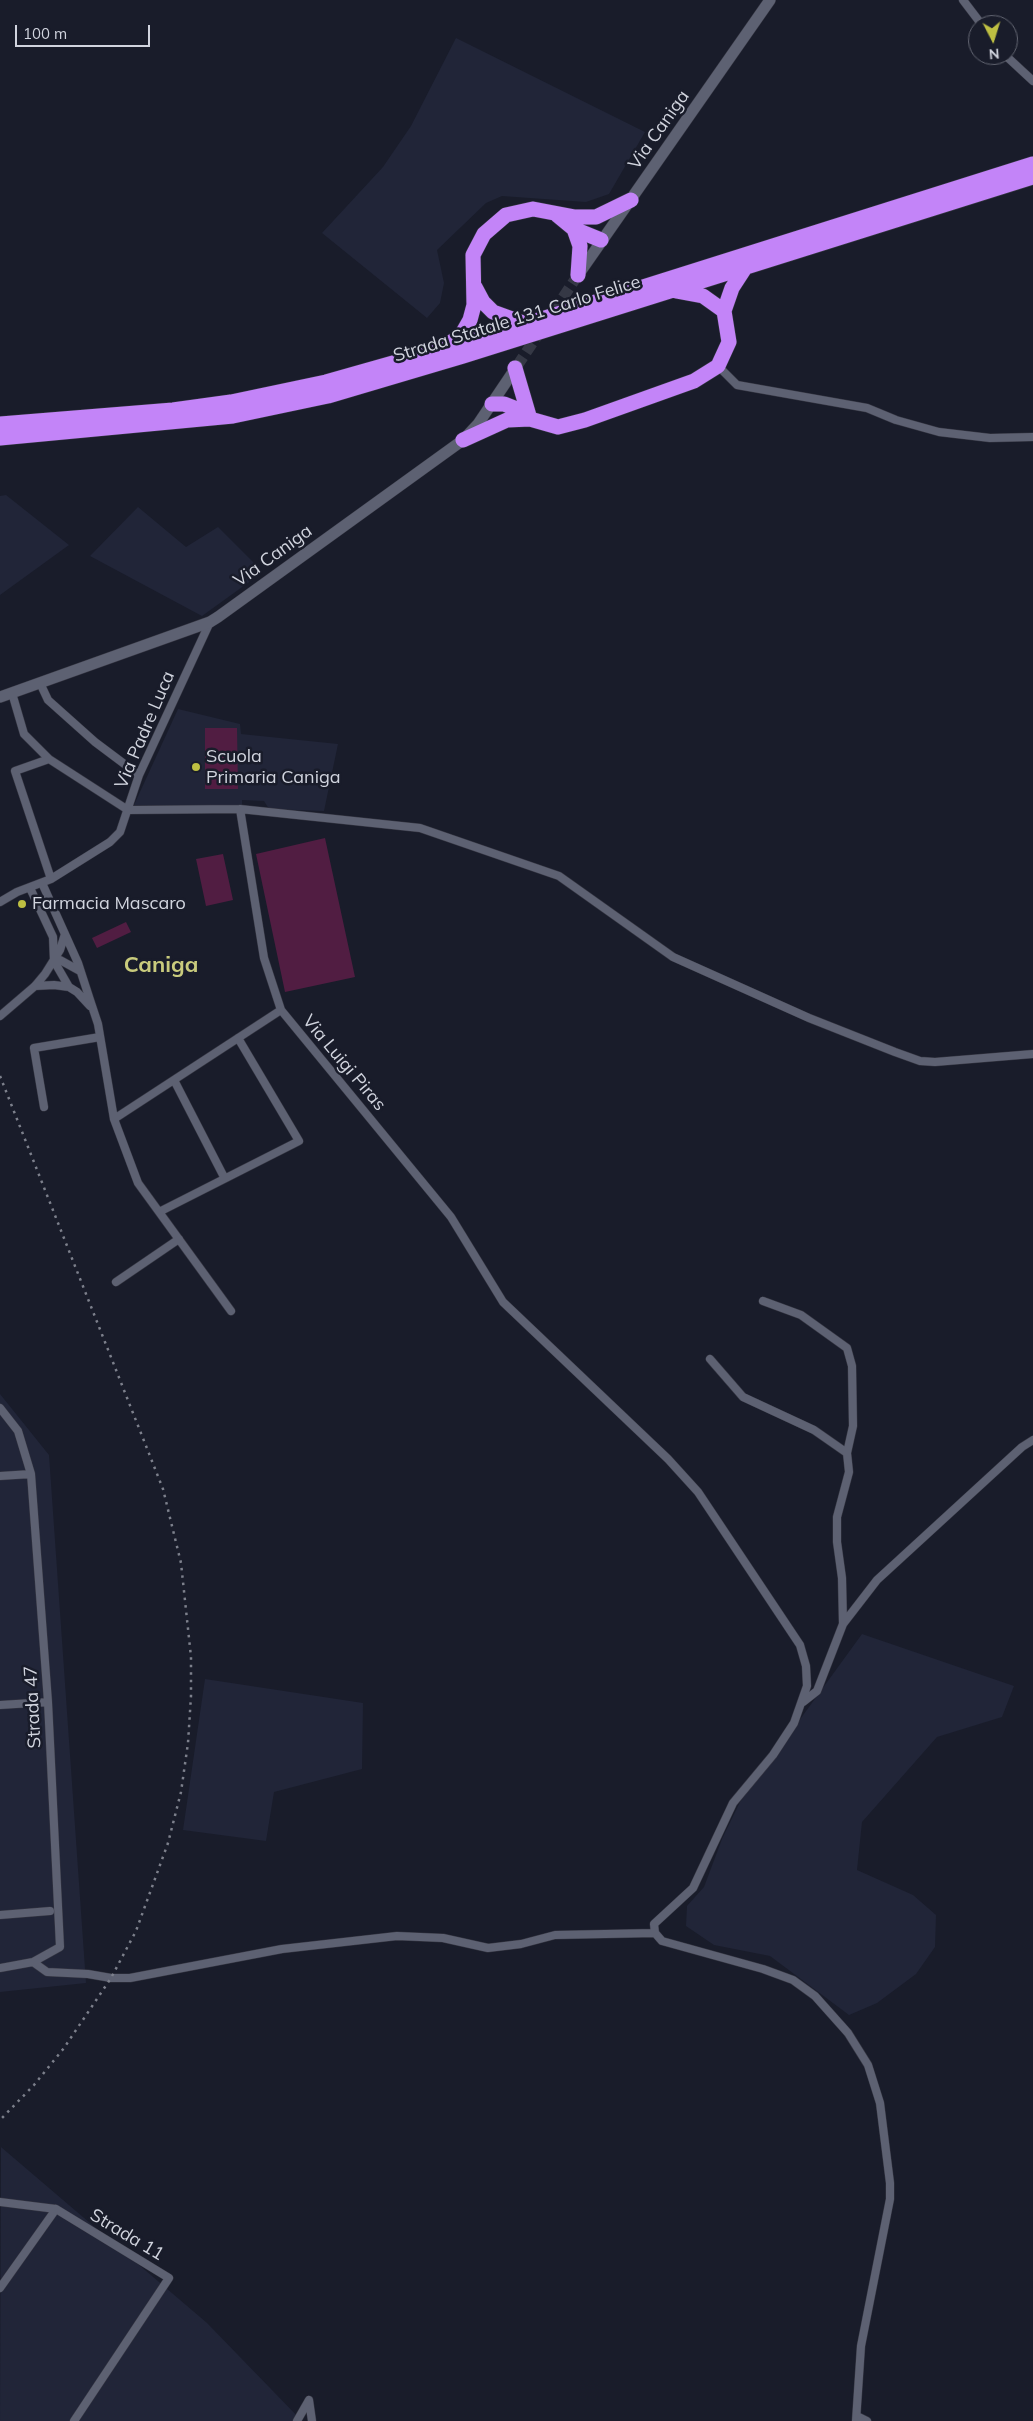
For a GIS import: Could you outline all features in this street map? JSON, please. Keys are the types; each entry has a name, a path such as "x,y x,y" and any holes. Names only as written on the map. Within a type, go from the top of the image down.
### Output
{"highway":[{"name":"Strada Statale 131 Carlo Felice","path":"379,375 443,349 1033,164"},
{"name":"Strada Statale 131 Carlo Felice","path":"0,438 231,402 379,375 745,268 1033,177"},
{"path":"574,223 596,216 631,200"},
{"path":"443,349 462,334 470,320 474,305 473,255 484,234 506,215 532,209 554,213 574,223 595,228 601,240"},
{"path":"574,223 580,246 577,277"},
{"path":"492,404 504,404 525,417 558,426 585,420 694,381 718,366 729,342 724,311 732,288 745,268"},
{"path":"473,282 483,302 493,312 526,324"},
{"path":"672,290 703,296 724,311"},
{"path":"516,367 525,417"},
{"path":"463,440 497,423 525,417"},
{"name":"Strada Statale 131 Carlo Felice","path":"0,424 81,424"}],"street":[{"name":"Via Caniga","path":"577,277 770,0"},
{"path":"963,0 974,15"},
{"path":"1016,65 1033,81"},
{"path":"718,366 736,385 867,408 896,420 939,432 990,438 1033,438"},
{"name":"Via Caniga","path":"0,697 210,622 463,440 492,404 516,367"},
{"name":"Via Padre Luca","path":"0,902 17,892 51,878 110,842 120,832 139,775 210,622"},
{"path":"40,683 48,700 95,742 139,775"},
{"path":"12,693 24,734 49,758 84,783 128,810 240,809 420,828 559,876 580,889 673,957 809,1018 920,1060 935,1062 1033,1054"},
{"path":"49,758 15,771 51,878"},
{"name":"Via Luigi Piras","path":"240,809 264,958 281,1010 451,1217 503,1302 668,1459 698,1492 800,1645 806,1666 807,1686 803,1702"},
{"path":"42,883 66,934 93,1010 100,1037 114,1119 138,1183 231,1312"},
{"path":"30,888 53,937 54,961 69,987"},
{"path":"0,1016 35,986 54,961 66,934"},
{"path":"54,961 60,960 80,971"},
{"path":"35,986 54,985 69,987 77,992 93,1010"},
{"path":"114,1119 281,1010"},
{"path":"44,1107 34,1048 100,1037"},
{"path":"159,1212 299,1141 238,1038"},
{"path":"174,1080 224,1178"},
{"path":"116,1282 179,1239"},
{"path":"763,1301 801,1314 847,1348 852,1366 853,1426 847,1453 849,1472 837,1517 836,1542 842,1578 843,1624"},
{"path":"710,1359 743,1397 814,1430 847,1453"},
{"name":"Strada 47","path":"0,1408 18,1431 32,1474 48,1702 60,1947 33,1962 0,1968"},
{"path":"866,2421 856,2419 861,2346 890,2199 890,2183 880,2103 868,2065 848,2033 815,1996 793,1980 764,1968 681,1948 662,1941 655,1933 654,1924 693,1888 733,1803 773,1754 794,1723 803,1702 817,1690 843,1624 877,1580 1022,1447 1033,1440"},
{"path":"0,1476 32,1474"},
{"path":"0,1705 48,1702"},
{"path":"0,1914 50,1910"},
{"path":"33,1962 47,1972 130,1978 282,1949 397,1936 443,1938 488,1948 521,1944 555,1935 655,1933"},
{"path":"0,2202 56,2209 0,2288"},
{"name":"Strada 11","path":"56,2209 169,2278 74,2421"},
{"path":"296,2421 309,2400 312,2421"}],"shaded area":[{"path":"456,38 645,132 609,194 586,202 502,196 486,203 437,250 444,283 440,303 427,318 322,233 383,167 411,126"},
{"path":"6,495 69,545 0,595 0,496"},
{"path":"138,507 186,547 218,527 263,572 202,616 90,556"},
{"path":"178,709 240,724 241,734 338,744 324,811 269,809 264,801 242,800 242,805 134,805"},
{"path":"205,728 237,728 238,789 205,789"},
{"path":"325,838 355,977 285,992 256,854"},
{"path":"223,854 233,900 206,906 196,859"},
{"path":"126,922 131,932 97,948 92,938"},
{"path":"0,1394 49,1455 86,1983 0,1992"},
{"path":"862,1634 1014,1686 1002,1717 937,1737 862,1822 857,1870 913,1895 936,1915 935,1947 916,1974 877,2003 849,2015 770,1956 714,1945 686,1926 687,1906 704,1887 722,1839 740,1802"},
{"path":"205,1679 363,1703 362,1769 274,1792 266,1841 183,1830"},
{"path":"1,2147 207,2323 302,2421 0,2421"}],"tunnel":[{"path":"517,366 576,278"}],"railway":[{"path":"0,1076 163,1489 181,1563 191,1657 188,1743 181,1792 168,1843 136,1931 111,1978 64,2048 34,2085 0,2120"}],"place":[{"name":"Scuola Primaria Caniga","path":"196,767"},
{"name":"Farmacia Mascaro","path":"22,904"}],"district":[{"name":"Caniga","path":"161,965"}]}
